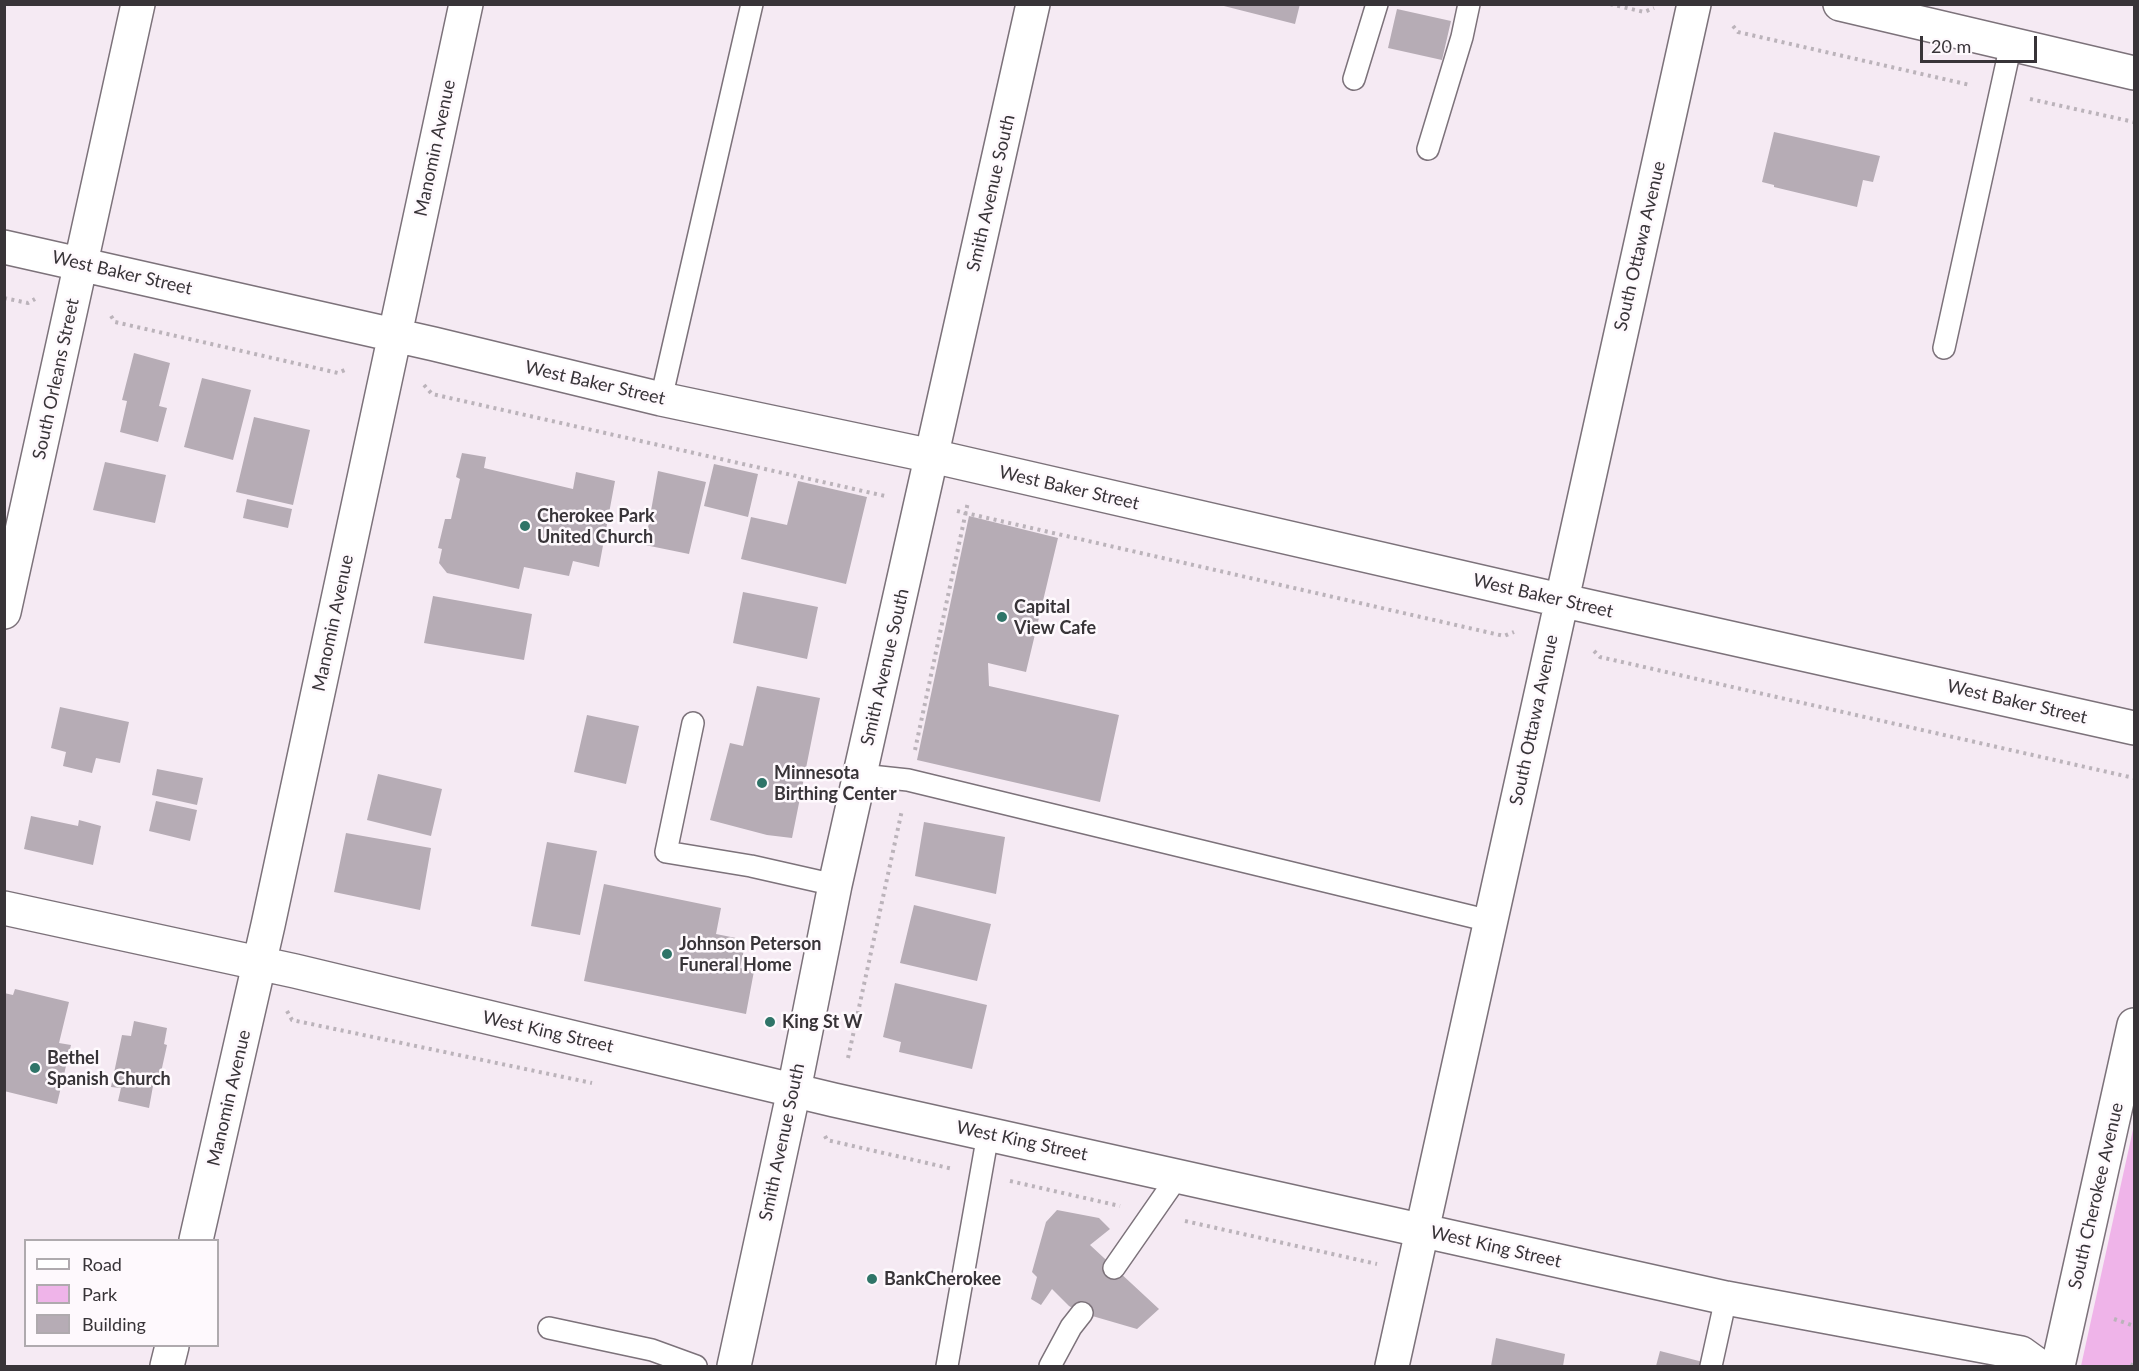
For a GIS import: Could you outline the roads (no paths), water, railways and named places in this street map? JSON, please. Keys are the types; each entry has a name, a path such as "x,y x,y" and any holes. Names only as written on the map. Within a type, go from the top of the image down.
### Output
{"street":[{"name":"South Orleans Street","path":"4,612 138,4"},
{"name":"Manomin Avenue","path":"196,1239 260,963 466,4"},
{"name":"Smith Avenue South","path":"734,1366 794,1090 835,885 1033,4"},
{"name":"South Ottawa Avenue","path":"1392,1366 1560,600 1694,4"},
{"path":"1840,4 2134,73"},
{"name":"West Baker Street","path":"4,247 395,335 661,399 932,456 1560,600 2134,728"},
{"name":"West King Street","path":"4,908 260,963 988,1134 1726,1298 2021,1353 2039,1366"},
{"name":"South Cherokee Avenue","path":"2058,1366 2134,1025"},
{"path":"167,1366 172,1347"}],"lane":[{"path":"661,399 752,4"},
{"path":"1354,79 1377,4"},
{"path":"1428,149 1462,37 1469,4"},
{"path":"1944,348 2011,44"},
{"path":"693,723 666,852 751,866 835,885"},
{"path":"861,775 908,780 1490,921"},
{"path":"947,1366 988,1134"},
{"path":"1114,1268 1178,1176"},
{"path":"1711,1366 1726,1298"},
{"path":"1050,1366 1071,1327 1082,1313"},
{"path":"549,1328 652,1350 696,1366"}],"place":[{"name":"Cherokee Park United Church","path":"525,526"},
{"name":"Capital View Cafe","path":"1002,617"},
{"name":"Minnesota Birthing Center","path":"762,783"},
{"name":"Johnson Peterson Funeral Home","path":"667,954"},
{"name":"King St W","path":"770,1022"},
{"name":"Bethel Spanish Church","path":"35,1068"},
{"name":"BankCherokee","path":"872,1279"}]}
